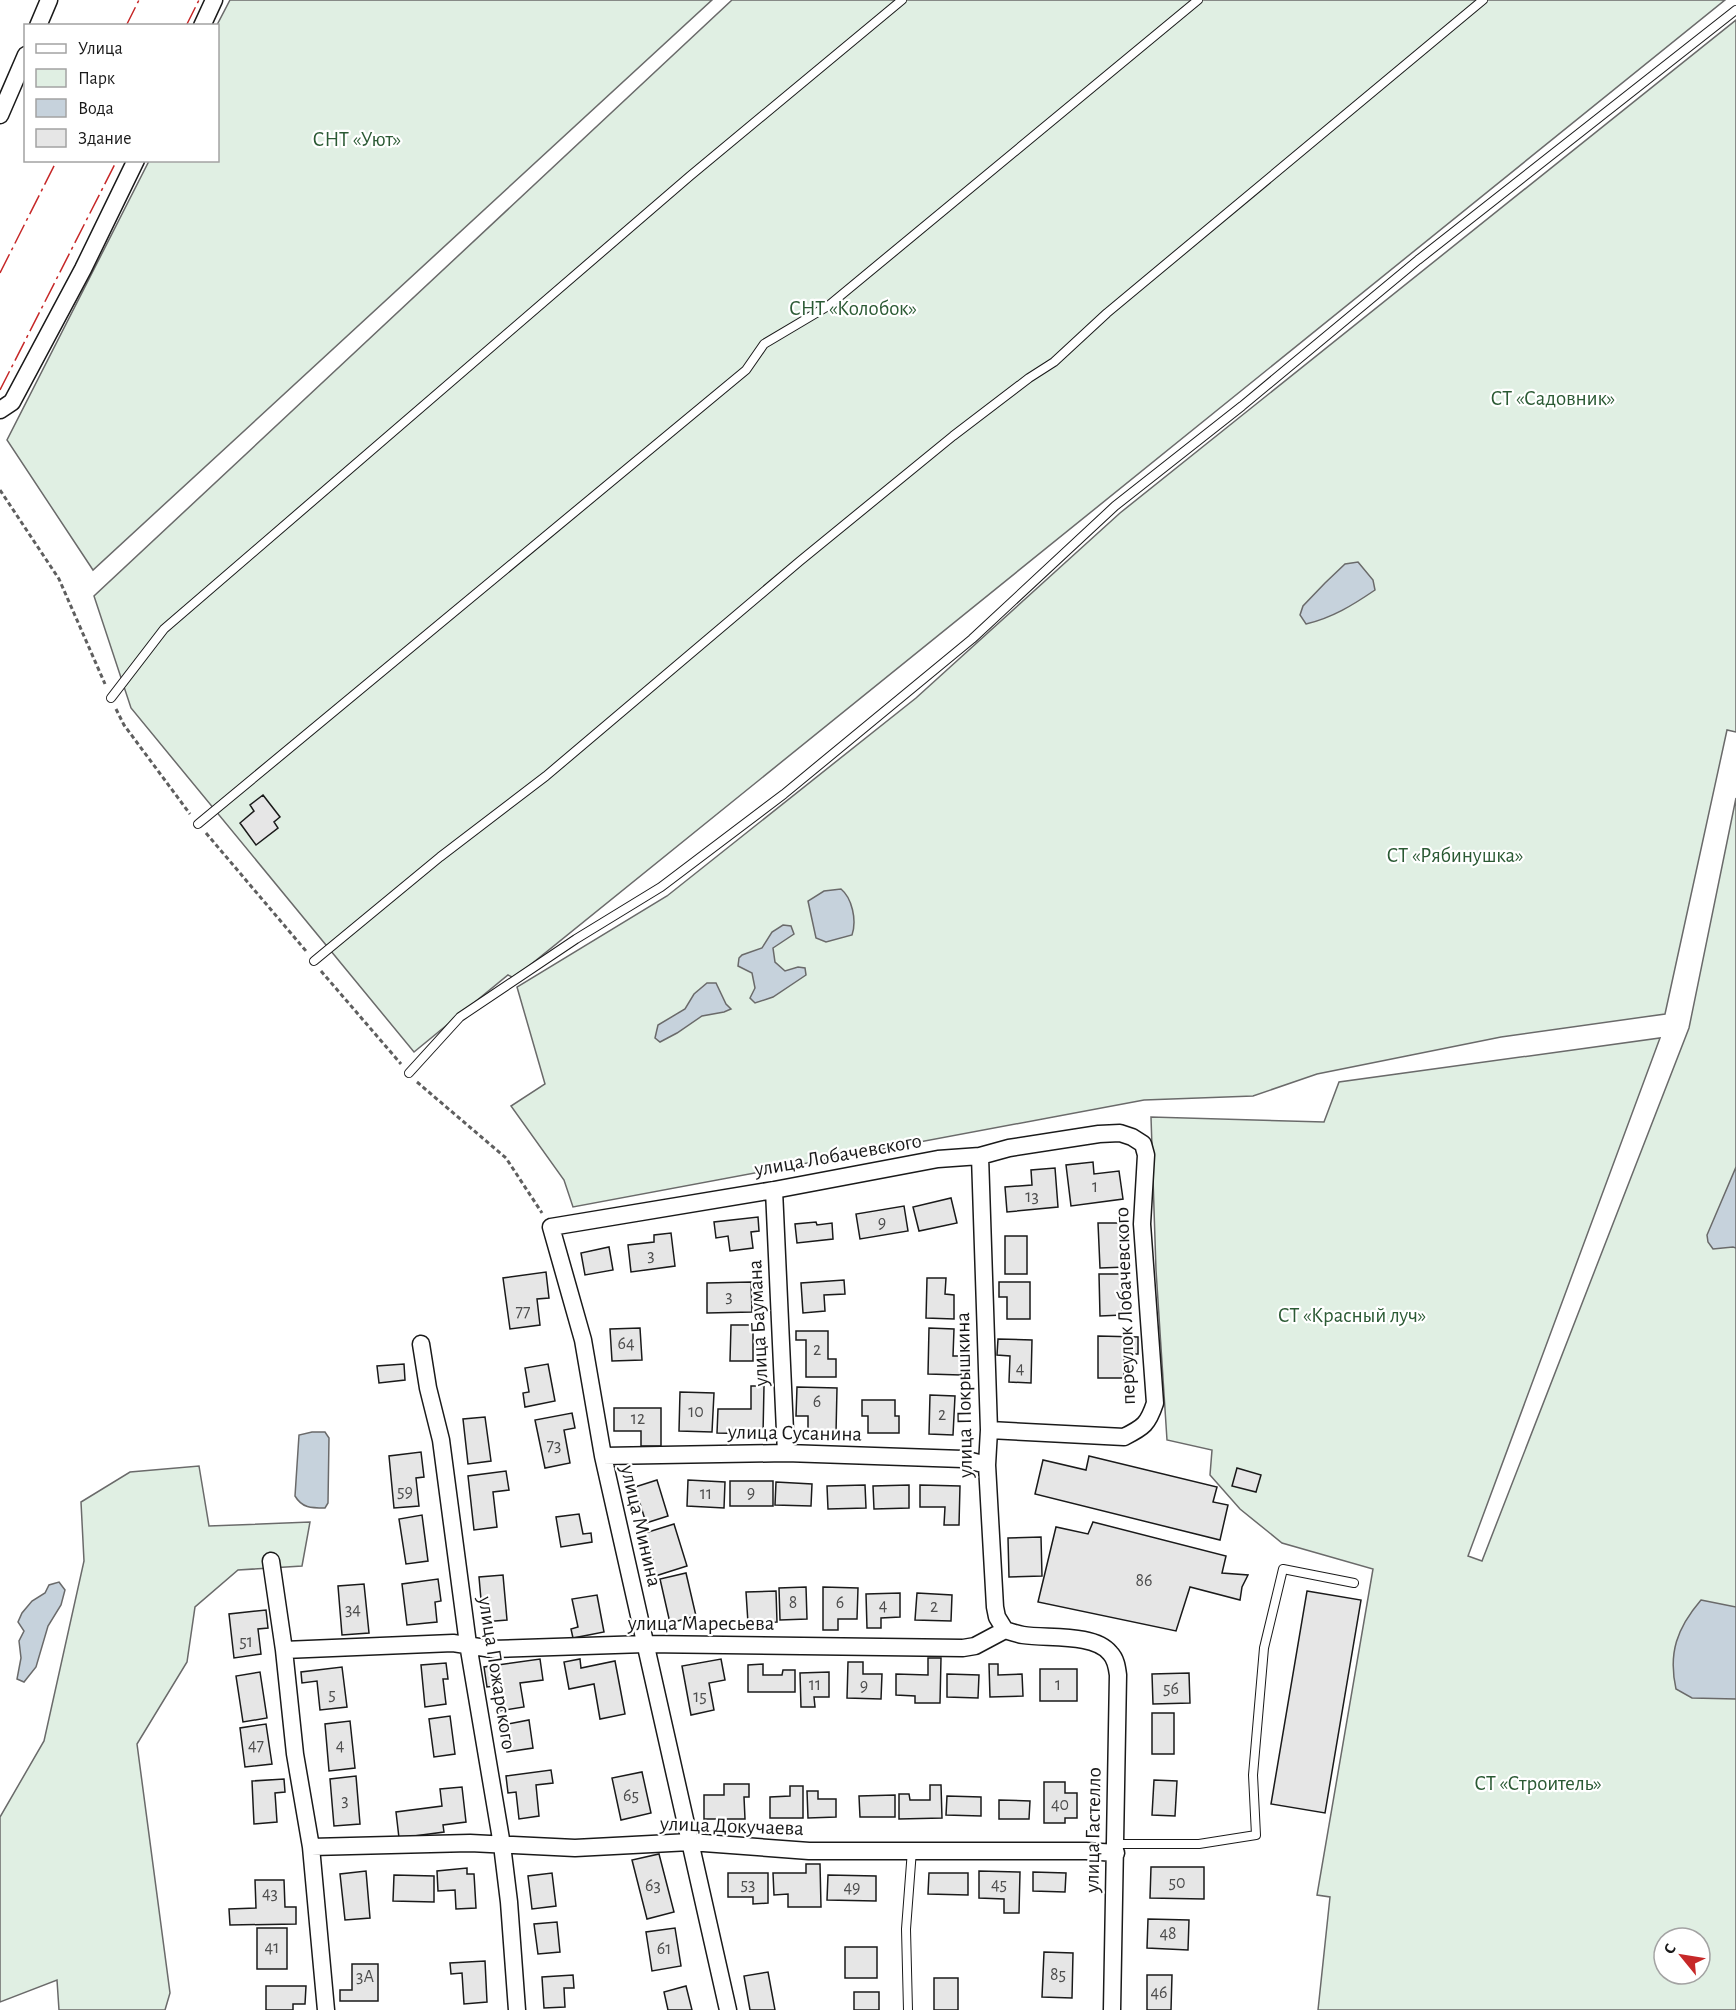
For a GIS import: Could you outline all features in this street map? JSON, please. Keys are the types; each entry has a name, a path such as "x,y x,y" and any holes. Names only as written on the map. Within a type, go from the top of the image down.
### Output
{"street":[{"path":"39,24 49,0"},
{"path":"203,24 214,0"},
{"path":"0,116 24,60"},
{"path":"0,411 12,402 83,269 135,162"},
{"name":"улица Лобачевского","path":"551,1227 938,1160 980,1156 1009,1148 1100,1134 1120,1133 1132,1137"},
{"name":"переулок Лобачевского","path":"990,1430 1124,1437 1141,1429 1150,1421 1155,1403 1142,1224 1146,1155 1143,1144 1132,1137"},
{"name":"улица Покрышкина","path":"980,1156 990,1430 987,1465 995,1607 997,1617 1005,1630"},
{"name":"улица Баумана","path":"774,1190 786,1453"},
{"name":"улица Минина","path":"551,1227 583,1340 603,1456 728,2010"},
{"name":"улица Пожарского","path":"421,1344 428,1388 441,1440 468,1644 502,1845 509,1902 517,2010"},
{"name":"улица Сусанина","path":"603,1456 786,1453 963,1459 987,1465"},
{"path":"272,1561 295,1754 310,1847 326,2010"},
{"name":"улица Маресьева","path":"284,1650 453,1643 492,1649 645,1644 963,1648 975,1646 1005,1630"},
{"name":"улица Гастелло","path":"1005,1630 1022,1635 1085,1640 1098,1644 1110,1652 1116,1662 1118,1675 1112,2010"},
{"name":"улица Докучаева","path":"310,1847 470,1843 575,1848 690,1842 809,1851 1086,1851 1116,1849"}],"lane":[{"path":"111,698 164,628 690,176 902,0"},
{"path":"198,824 746,370 765,344 828,306 1198,0"},
{"path":"314,961 440,857 546,776 952,436 1054,362 1116,306 1484,0"},
{"path":"409,1073 460,1017 576,939 661,887 784,794 972,639 1115,506 1242,406 1418,260 1736,10"},
{"path":"1116,1849 1200,1844 1256,1835 1253,1776 1264,1648 1283,1569 1354,1583"},
{"path":"908,2010 906,1929 912,1850"}],"path":[{"path":"0,490 59,579 123,725 198,824 351,1008 409,1073 506,1158 551,1227"}],"green space":[{"name":"СНТ «Уют»","path":"230,0 712,0 93,570 7,440 148,162 219,162 218,24"},
{"name":"СНТ «Колобок»","path":"732,0 1725,0 514,978 508,975 414,1052 131,708 94,596"},
{"path":"1736,20 1736,732 1727,730 1665,1014 1501,1037 1317,1074 1253,1096 1144,1100 573,1207 564,1180 511,1106 545,1084 517,987 667,896 916,698 1120,513"},
{"path":"1736,798 1736,2010 1318,2010 1330,1897 1317,1895 1373,1569 1282,1543 1240,1509 1210,1475 1212,1450 1167,1440 1156,1270 1151,1117 1324,1122 1339,1082 1660,1038 1468,1556 1482,1561 1689,1028"},
{"path":"199,1466 209,1526 310,1522 302,1566 238,1570 195,1607 187,1662 137,1744 170,1993 165,2010 59,2010 57,1980 0,2002 0,1817 44,1741 84,1561 81,1502 130,1472"}],"water":[{"path":"1358,562 1373,580 1375,590 1342,610 1306,624 1300,615 1303,606 1345,564"},
{"path":"841,889 848,898 852,910 854,923 852,935 826,942 816,938 808,901 824,891"},
{"path":"783,925 791,926 794,934 773,948 775,962 785,971 798,967 805,968 806,975 773,997 755,1003 750,998 755,988 752,973 738,966 739,958 762,948 772,932"},
{"path":"707,983 716,983 726,1004 731,1009 702,1016 660,1042 655,1038 658,1025 685,1009 694,994"},
{"path":"1736,1167 1736,1248 1713,1249 1708,1242 1707,1235"},
{"path":"325,1432 329,1438 328,1503 325,1508 307,1506 295,1496 299,1435"},
{"path":"59,1582 65,1590 61,1605 48,1626 36,1667 24,1682 17,1679 21,1658 19,1641 24,1631 18,1622 32,1601 45,1593 49,1585"},
{"path":"1701,1600 1736,1607 1736,1699 1692,1698 1676,1689 1673,1664 1676,1642 1680,1631"}],"building":[{"path":"263,795 280,817 274,822 278,828 256,845 240,823 254,811 250,805"},
{"path":"1093,1162 1094,1174 1119,1171 1123,1199 1071,1206 1066,1165"},
{"path":"1055,1168 1058,1207 1007,1212 1005,1187 1032,1185 1031,1170"},
{"path":"951,1198 957,1223 919,1231 913,1207"},
{"path":"904,1206 908,1231 860,1239 856,1214"},
{"path":"758,1217 759,1231 751,1232 753,1248 730,1251 728,1236 716,1238 714,1222"},
{"path":"816,1222 817,1225 832,1223 833,1239 797,1243 795,1224"},
{"path":"1098,1223 1120,1223 1121,1254 1127,1253 1127,1267 1100,1268"},
{"path":"671,1233 675,1266 631,1272 628,1245 654,1242 654,1235"},
{"path":"1005,1236 1027,1236 1027,1274 1005,1274"},
{"path":"609,1247 613,1270 585,1275 581,1253"},
{"path":"546,1272 549,1298 537,1299 540,1325 510,1329 503,1278"},
{"path":"1099,1274 1121,1274 1122,1315 1100,1316"},
{"path":"927,1278 946,1278 945,1294 954,1295 954,1319 926,1318"},
{"path":"844,1280 845,1294 824,1295 825,1311 803,1313 801,1283"},
{"path":"751,1282 752,1312 707,1313 707,1283"},
{"path":"999,1282 1030,1282 1030,1319 1007,1319 1007,1297 999,1297"},
{"path":"731,1325 753,1325 753,1361 730,1361"},
{"path":"640,1328 642,1360 612,1361 610,1329"},
{"path":"929,1328 954,1329 953,1356 962,1356 961,1375 928,1374"},
{"path":"796,1331 828,1331 828,1359 836,1359 836,1377 806,1377 806,1340 796,1340"},
{"path":"1098,1336 1138,1337 1138,1354 1124,1354 1124,1378 1098,1378"},
{"path":"998,1339 1032,1340 1031,1383 1009,1382 1010,1356 997,1355"},
{"path":"404,1364 405,1380 379,1383 377,1366"},
{"path":"548,1364 555,1401 525,1407 523,1393 529,1392 525,1368"},
{"path":"751,1386 764,1386 763,1434 717,1433 718,1409 751,1409"},
{"path":"797,1387 837,1388 836,1433 808,1432 808,1416 796,1416"},
{"path":"680,1392 714,1393 712,1432 679,1431"},
{"path":"930,1395 955,1396 953,1435 929,1434"},
{"path":"862,1400 895,1400 895,1416 899,1416 899,1433 868,1433 868,1416 862,1416"},
{"path":"614,1408 661,1408 661,1446 641,1446 641,1431 614,1431"},
{"path":"572,1413 575,1428 564,1430 570,1463 545,1468 535,1420"},
{"path":"485,1417 491,1461 468,1464 463,1419"},
{"path":"421,1452 424,1477 416,1478 419,1506 394,1508 389,1456"},
{"path":"1089,1456 1217,1487 1213,1502 1228,1505 1220,1540 1035,1494 1043,1460 1086,1470"},
{"path":"1237,1468 1261,1475 1256,1492 1232,1486"},
{"path":"506,1471 509,1490 493,1492 497,1527 474,1530 468,1476"},
{"path":"657,1480 668,1516 646,1523 635,1487"},
{"path":"688,1480 725,1482 724,1508 687,1506"},
{"path":"730,1481 773,1481 773,1506 730,1506"},
{"path":"776,1482 812,1484 811,1506 775,1505"},
{"path":"865,1485 866,1508 828,1509 827,1486"},
{"path":"909,1485 909,1508 874,1509 873,1486"},
{"path":"920,1485 960,1486 959,1525 944,1525 945,1507 920,1507"},
{"path":"579,1514 583,1534 591,1533 592,1542 561,1547 556,1517"},
{"path":"422,1515 428,1561 406,1564 399,1519"},
{"path":"1093,1522 1226,1556 1222,1573 1248,1575 1242,1587 1240,1600 1190,1587 1176,1631 1038,1602 1056,1527 1088,1534"},
{"path":"674,1524 687,1566 649,1578 644,1562 653,1559 645,1533"},
{"path":"1041,1537 1042,1576 1009,1577 1008,1538"},
{"path":"686,1573 696,1616 670,1623 660,1579"},
{"path":"503,1575 507,1620 483,1622 479,1577"},
{"path":"438,1579 441,1601 435,1602 437,1622 407,1625 402,1584"},
{"path":"364,1584 369,1633 342,1635 338,1586"},
{"path":"806,1587 807,1619 780,1620 779,1588"},
{"path":"823,1587 858,1588 857,1619 838,1619 838,1630 823,1630"},
{"path":"776,1591 777,1622 748,1623 746,1592"},
{"path":"1307,1591 1361,1600 1325,1813 1271,1804"},
{"path":"900,1593 900,1617 881,1618 881,1628 867,1628 866,1594"},
{"path":"917,1593 952,1595 951,1621 915,1620"},
{"path":"597,1595 604,1632 573,1638 571,1629 578,1627 572,1599"},
{"path":"266,1610 268,1628 258,1629 261,1654 234,1658 229,1614"},
{"path":"928,1658 941,1658 940,1703 915,1703 915,1696 896,1695 896,1674 928,1675"},
{"path":"540,1659 543,1680 520,1683 524,1707 499,1711 495,1686 487,1687 484,1667"},
{"path":"580,1659 581,1668 615,1661 625,1714 600,1719 594,1684 569,1689 564,1662"},
{"path":"721,1659 725,1680 709,1683 714,1710 691,1715 682,1666"},
{"path":"848,1662 863,1662 863,1674 882,1674 881,1699 847,1698"},
{"path":"446,1663 448,1679 443,1679 446,1704 425,1707 421,1665"},
{"path":"763,1664 763,1675 782,1675 783,1670 795,1670 795,1692 748,1692 748,1665"},
{"path":"989,1664 998,1664 998,1675 1022,1674 1023,1696 990,1697"},
{"path":"342,1667 347,1707 320,1710 317,1681 302,1683 301,1672"},
{"path":"1040,1669 1077,1669 1077,1701 1040,1701"},
{"path":"260,1672 267,1718 243,1722 236,1676"},
{"path":"829,1672 829,1697 814,1697 815,1707 801,1707 800,1673"},
{"path":"1189,1673 1190,1703 1153,1704 1152,1674"},
{"path":"947,1674 979,1675 978,1698 947,1697"},
{"path":"1152,1713 1174,1713 1174,1754 1152,1754"},
{"path":"450,1716 455,1754 434,1757 429,1719"},
{"path":"529,1720 533,1748 507,1752 502,1725"},
{"path":"350,1721 355,1768 329,1771 325,1724"},
{"path":"266,1724 272,1764 245,1767 240,1728"},
{"path":"551,1770 553,1783 536,1785 539,1816 519,1819 516,1792 508,1793 506,1776"},
{"path":"642,1772 651,1813 621,1820 612,1778"},
{"path":"356,1776 360,1824 334,1826 330,1779"},
{"path":"284,1779 285,1792 275,1793 277,1822 254,1824 252,1781"},
{"path":"1154,1780 1177,1781 1175,1816 1152,1815"},
{"path":"1044,1782 1065,1782 1065,1793 1077,1793 1077,1818 1065,1818 1065,1823 1044,1823"},
{"path":"724,1784 749,1784 749,1797 744,1797 745,1819 704,1819 704,1795 724,1795"},
{"path":"930,1785 941,1785 942,1818 899,1819 899,1794 909,1794 910,1800 930,1800"},
{"path":"790,1786 803,1786 803,1818 770,1818 770,1797 790,1796"},
{"path":"462,1787 466,1822 443,1825 444,1832 399,1838 396,1812 442,1806 440,1789"},
{"path":"807,1791 818,1791 818,1799 836,1799 836,1817 808,1818"},
{"path":"895,1795 895,1817 860,1817 859,1796"},
{"path":"947,1796 981,1797 981,1816 946,1815"},
{"path":"999,1800 1030,1801 1029,1819 999,1819"},
{"path":"659,1854 674,1912 647,1919 632,1860"},
{"path":"806,1864 820,1864 821,1907 788,1907 788,1894 774,1895 773,1873 806,1873"},
{"path":"1151,1867 1204,1867 1204,1899 1150,1898"},
{"path":"467,1868 467,1874 474,1874 476,1908 456,1909 455,1890 438,1891 437,1871"},
{"path":"366,1871 370,1918 345,1920 340,1874"},
{"path":"979,1871 1020,1872 1019,1913 1004,1913 1004,1899 979,1898"},
{"path":"1033,1872 1066,1873 1065,1892 1033,1891"},
{"path":"552,1873 556,1906 532,1909 528,1876"},
{"path":"728,1873 768,1873 768,1903 753,1904 753,1897 728,1897"},
{"path":"929,1873 968,1873 968,1895 928,1894"},
{"path":"394,1875 434,1876 434,1902 393,1901"},
{"path":"828,1875 876,1876 876,1901 827,1900"},
{"path":"255,1880 284,1880 285,1907 296,1907 296,1924 230,1925 229,1909 256,1908"},
{"path":"1148,1919 1189,1920 1188,1950 1147,1948"},
{"path":"557,1922 560,1952 538,1954 534,1924"},
{"path":"257,1928 287,1928 287,1969 257,1969"},
{"path":"675,1928 681,1966 652,1971 646,1932"},
{"path":"845,1947 877,1947 877,1978 845,1978"},
{"path":"1044,1952 1073,1953 1072,1998 1042,1997"},
{"path":"485,1961 487,2002 464,2004 462,1973 451,1974 450,1963"},
{"path":"352,1964 378,1964 378,2001 340,2001 340,1990 352,1990"},
{"path":"768,1972 775,2010 750,2010 744,1976"},
{"path":"573,1975 574,1988 564,1988 565,2007 544,2008 542,1977"},
{"path":"1147,1975 1172,1975 1171,2010 1147,2010"},
{"path":"934,1978 958,1978 958,2010 934,2010"},
{"path":"266,1986 306,1986 305,2004 293,2004 293,2010 266,2010"},
{"path":"686,1986 692,2010 668,2010 664,1992"},
{"path":"854,1992 879,1992 879,2010 854,2010"}],"power":[{"path":"127,24 139,0"},
{"path":"187,24 199,0"},
{"path":"0,273 56,162"},
{"path":"0,390 116,162"}],"park label":[{"name":"СТ «Садовник»","path":"1553,398"},
{"name":"СТ «Рябинушка»","path":"1455,855"},
{"name":"СТ «Красный луч»","path":"1352,1315"},
{"name":"СТ «Строитель»","path":"1538,1783"}]}
